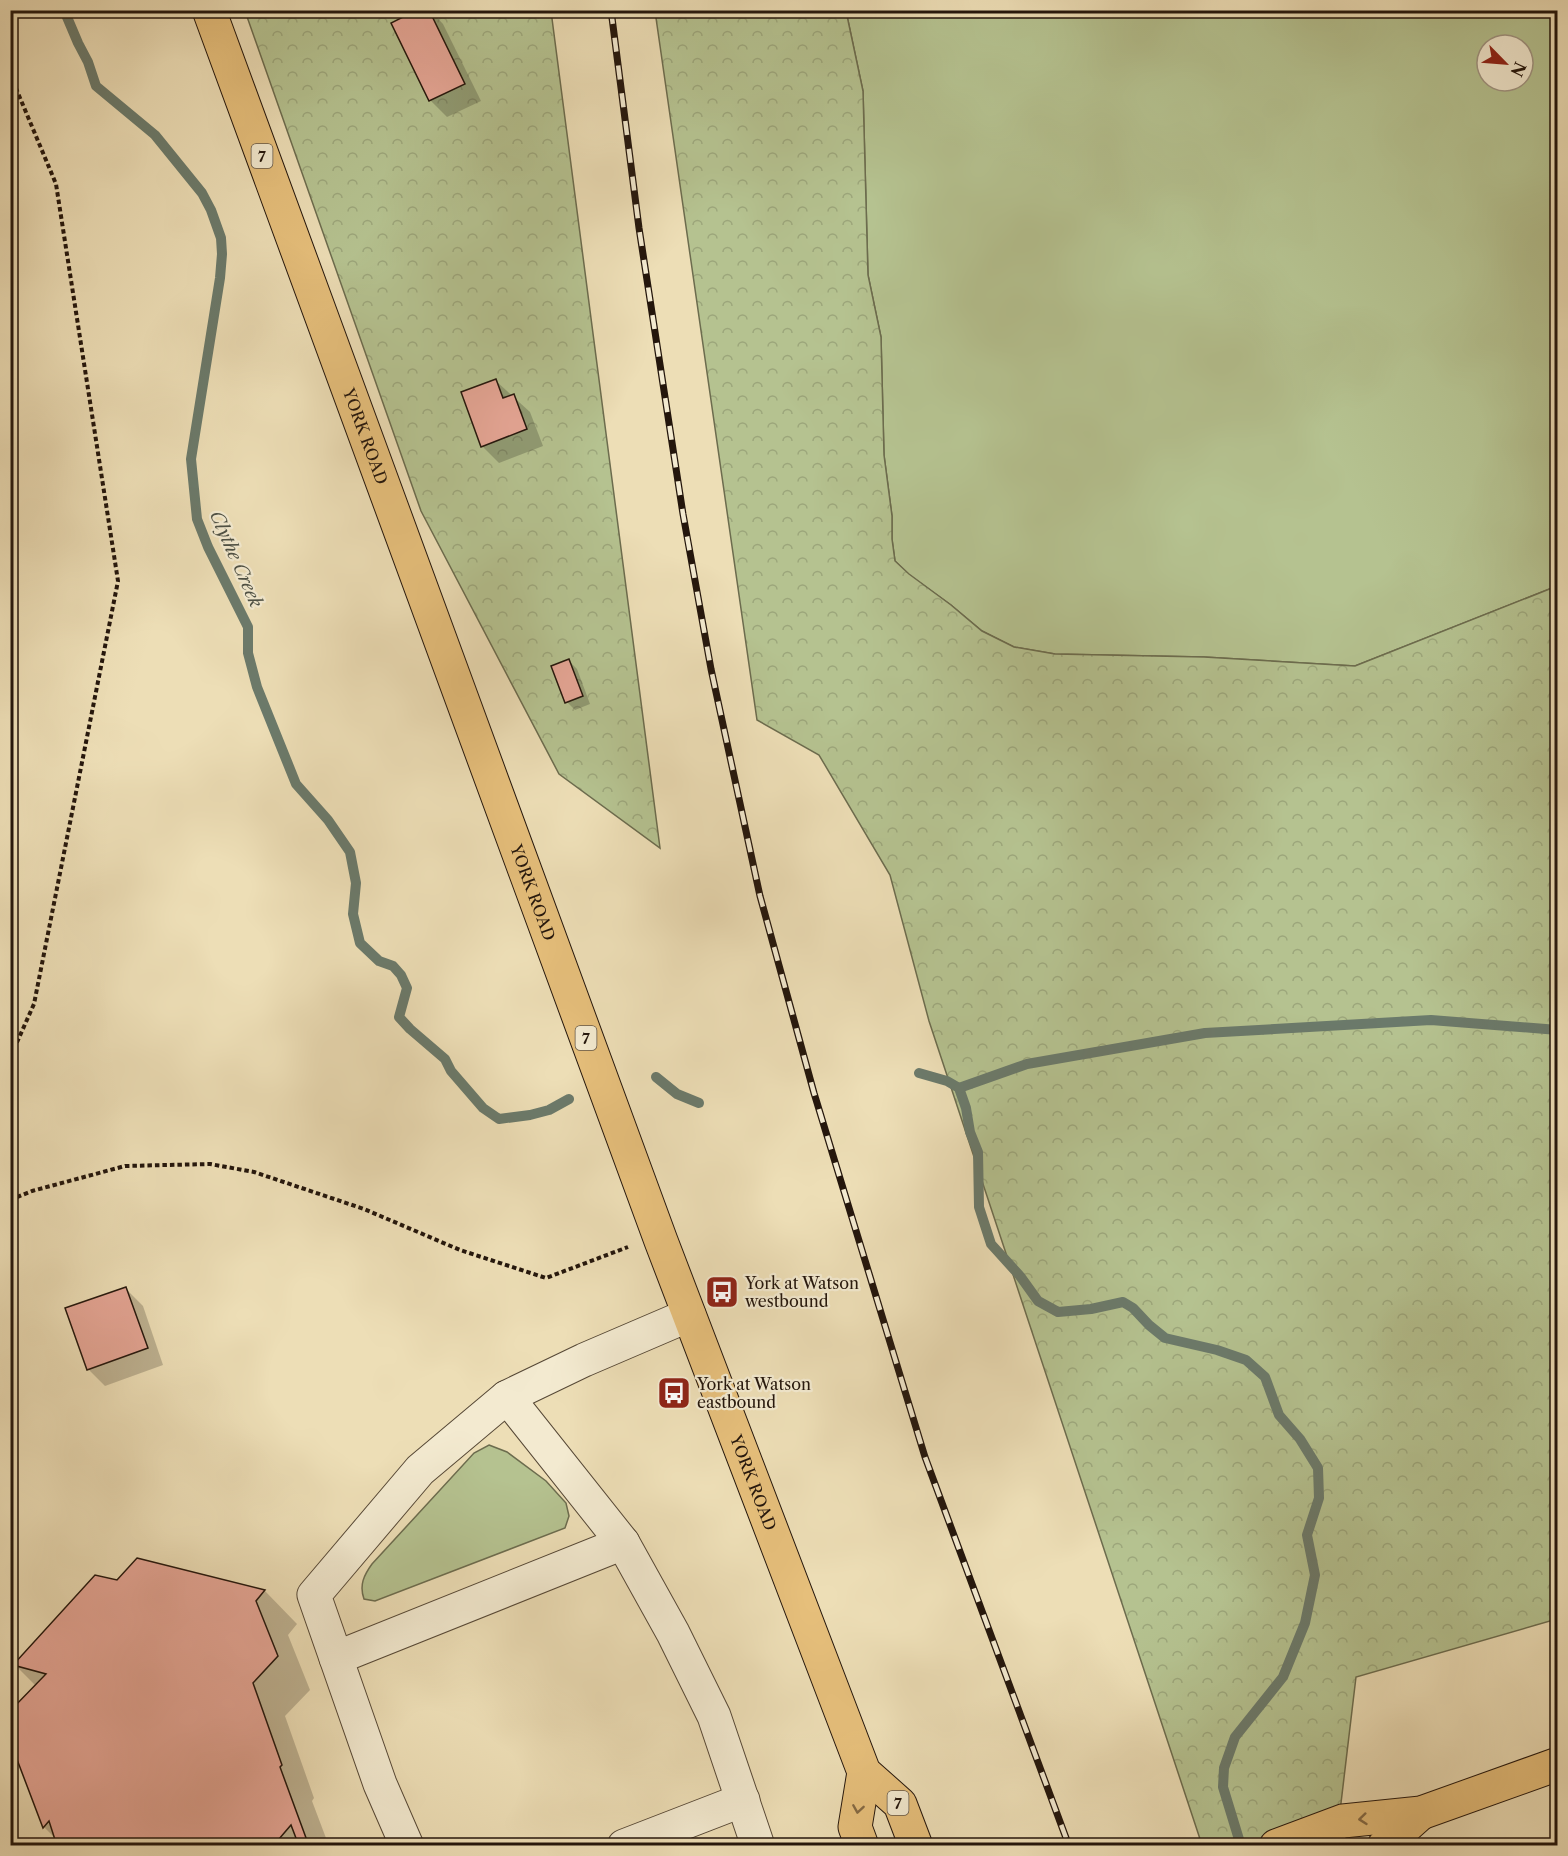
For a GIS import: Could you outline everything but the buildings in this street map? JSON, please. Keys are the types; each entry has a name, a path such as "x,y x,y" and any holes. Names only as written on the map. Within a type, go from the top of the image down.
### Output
{"main road":[{"name":"YORK ROAD","path":"209,10 659,1235 864,1772 900,1804 916,1845"},
{"path":"1285,1842 1343,1821 1421,1813 1557,1764"},
{"path":"862,1845 855,1827 864,1772"},
{"path":"1384,1845 1421,1813"}],"lane":[{"path":"407,1845 380,1784 314,1594 420,1470 507,1397 689,1315"},
{"path":"507,1397 623,1543 673,1634 714,1716 758,1845"},
{"path":"336,1658 623,1543"},
{"path":"624,1845 743,1800"}],"path":[{"path":"10,74 56,184 118,581 34,1004 10,1058"},
{"path":"10,1200 32,1191 125,1166 210,1164 254,1172 364,1209 460,1250 546,1278 659,1235"}],"green space":[{"path":"245,11 551,11 660,848 559,774 421,511"},
{"path":"655,11 846,11 863,91 868,275 881,337 884,455 895,561 982,631 1014,647 1055,654 1204,657 1355,666 1557,586 1557,1619 1356,1677 1336,1845 1202,1845 929,1021 890,875 819,755 757,720"},
{"path":"846,11 1557,11 1557,586 1355,666 1204,657 1055,654 1014,647 982,631 908,574 895,561 884,455 881,337 868,275 863,91"},
{"path":"489,1445 507,1452 546,1481 566,1503 569,1516 565,1528 375,1601 364,1599 363,1580 372,1564 474,1453"}],"waterway":[{"name":"Clythe Creek","path":"64,10 88,62 96,86 155,135 202,193 221,238 220,278 191,459 197,519 208,547 248,627 248,653 257,687 296,784 328,820 350,852 356,883 353,914 360,943 379,961 393,966 401,975 407,988 399,1017 445,1059 451,1071 483,1108 499,1119 549,1110 569,1099"},
{"path":"959,1088 1027,1064 1205,1033 1431,1020 1558,1030"},
{"name":"Clythe Creek","path":"919,1073 947,1081 959,1088 966,1108 970,1132 978,1152 979,1207 991,1244 1020,1276 1038,1301 1058,1312 1091,1309 1123,1302 1133,1308 1165,1338 1217,1350 1246,1360 1265,1377 1279,1415 1300,1439 1318,1468 1319,1498 1307,1535 1315,1575 1305,1623 1283,1677 1235,1737 1224,1768 1223,1787 1241,1846"},
{"name":"Clythe Creek","path":"656,1077 677,1094 699,1103"}],"railway":[{"path":"611,10 639,228 683,514 711,669 760,896 814,1093 925,1457 1069,1846"}],"place":[{"name":"York at Watson westbound","path":"722,1292"},
{"name":"York at Watson eastbound","path":"674,1393"}]}
